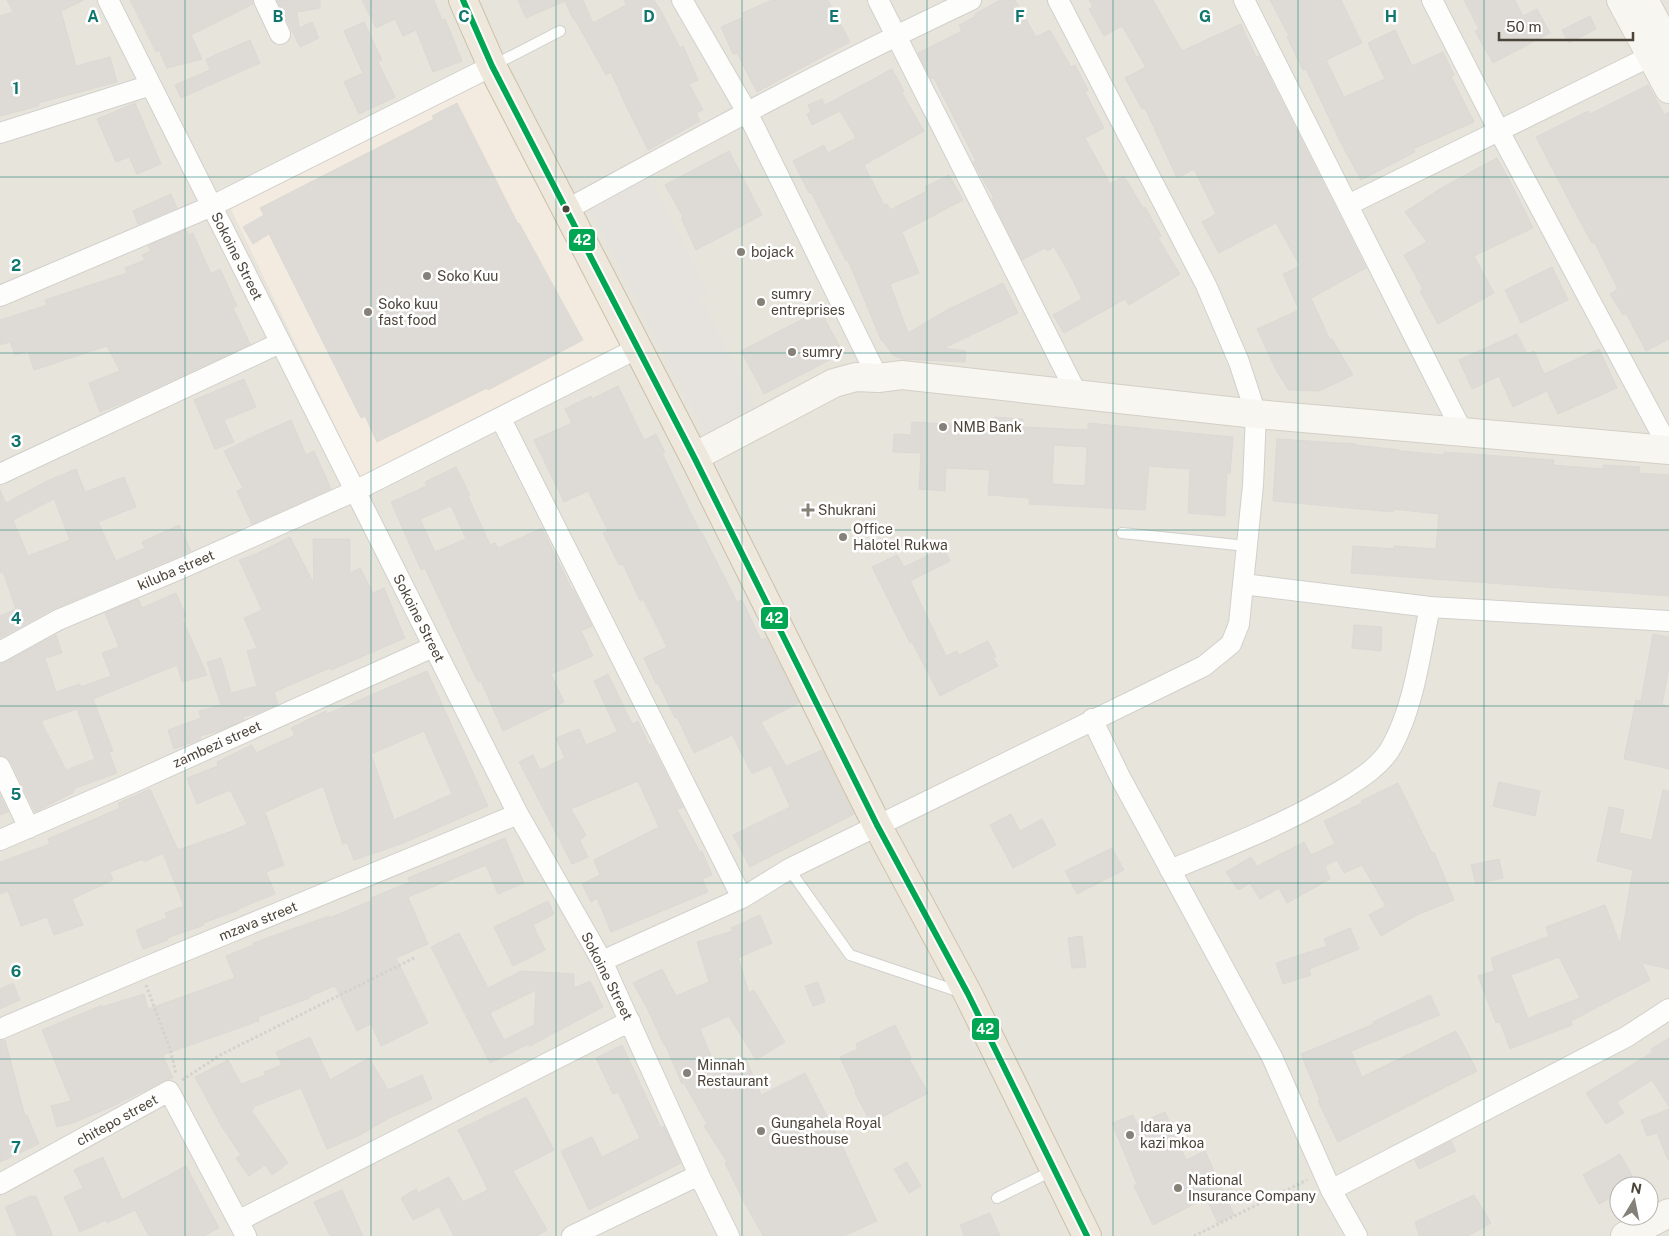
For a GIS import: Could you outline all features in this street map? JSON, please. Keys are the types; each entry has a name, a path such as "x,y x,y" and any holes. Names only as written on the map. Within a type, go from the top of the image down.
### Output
{"highway":[{"path":"463,0 492,66 694,457 876,825 968,994 1087,1236"}],"street":[{"name":"Sokoine Street","path":"108,0 518,814 602,962 699,1175 729,1236"},
{"path":"264,0 280,34"},
{"path":"682,0 747,112 878,378"},
{"path":"878,0 1077,394"},
{"path":"566,210 747,112 897,35 971,0"},
{"path":"602,962 742,898 789,869 876,825 1204,666 1231,644 1239,624 1255,453 1256,414 1239,362 1206,285 1058,0"},
{"path":"1244,0 1462,431"},
{"path":"1432,0 1499,131 1669,449"},
{"path":"1621,0 1663,50"},
{"path":"1644,0 1663,50 1669,89"},
{"path":"1348,205 1663,50"},
{"path":"0,296 212,206 492,66"},
{"path":"0,133 151,85"},
{"path":"0,474 280,343"},
{"name":"kiluba street","path":"0,652 58,620 182,568 355,491 501,419 638,348"},
{"path":"694,457 834,382 856,377 902,376 1256,414 1669,449"},
{"path":"501,419 742,898"},
{"path":"1243,584 1430,607 1669,622"},
{"path":"1170,870 1254,837 1318,804 1355,782 1378,764 1392,747 1409,707 1430,607"},
{"name":"zambezi street","path":"0,840 433,647"},
{"path":"1092,719 1120,777 1272,1057 1327,1181 1357,1236"},
{"path":"0,767 30,828"},
{"name":"mzava street","path":"0,1029 518,814"},
{"path":"1327,1181 1626,1036 1669,1009"},
{"path":"242,1229 630,1021"},
{"name":"chitepo street","path":"0,1184 174,1087 242,1229"},
{"path":"572,1236 699,1175"},
{"path":"1625,1236 1669,1213"}],"lane":[{"path":"492,66 560,31"},
{"path":"1122,532 1247,546"},
{"path":"789,869 850,955 968,994"},
{"path":"997,1198 1055,1170"}],"path":[{"path":"141,969 170,1049 174,1087 222,1054 416,957"},
{"path":"1194,1236 1327,1181"}],"shaded area":[{"path":"0,0 1669,0 1669,1236 0,1236"},
{"name":"Soko Kuu","path":"490,79 624,343 360,478 231,209"},
{"path":"649,177 708,291 699,296 757,409 706,435 589,207"}],"building":[{"path":"7,0 84,0 61,11 76,66 110,57 117,82 38,103 39,106 0,116 0,16 13,12"},
{"path":"130,0 252,0 253,4 191,35 202,59 167,68 159,50 156,52"},
{"path":"277,0 320,0 320,8 297,12 299,28 312,22 319,38 300,47"},
{"path":"362,0 434,0 442,20 445,19 462,61 433,72 416,30 403,36 395,19 376,28"},
{"path":"518,0 583,0 593,23 626,5 624,0 654,0 680,48 683,46 698,80 689,84 703,110 696,113 700,121 648,150 611,72 606,75 573,19 565,1 526,18"},
{"path":"772,0 828,0 850,42 757,92 737,53 733,54 721,27 744,17 742,13"},
{"path":"1000,0 1015,0 1036,37 1050,30 1071,67 1075,65 1088,90 1085,92 1104,128 1085,138 1110,184 1124,176 1143,208 1145,207 1161,236 1158,238 1180,274 1129,305 1125,299 1064,333 1053,315 1082,299 1068,271 1054,247 1047,251 1045,248 1022,260 992,199 994,198 973,162 976,161 934,78 931,79 918,53 962,31 959,25"},
{"path":"1089,0 1153,0 1182,51 1241,24 1256,57 1259,56 1366,268 1311,298 1330,340 1332,339 1353,375 1319,391 1289,390 1277,372 1257,329 1299,310 1283,274 1300,266 1276,223 1219,253 1202,222 1216,214 1194,169 1177,178 1145,108 1142,109 1125,78 1146,67 1122,26 1104,36 1089,9 1093,7"},
{"path":"1270,0 1341,0 1362,43 1326,60 1344,97 1385,79 1368,43 1395,30 1412,66 1443,52 1454,75 1451,76 1474,122 1413,149 1415,152 1361,180 1340,141 1306,69 1303,70 1287,37 1289,36"},
{"path":"1464,0 1515,0 1523,16 1537,9 1550,33 1493,63 1475,31 1479,29"},
{"path":"1590,16 1596,29 1569,43 1562,30"},
{"path":"364,22 382,60 378,62 395,97 359,114 344,82 363,73 344,31"},
{"path":"250,40 260,63 181,98 175,85 210,70 206,59"},
{"path":"892,69 904,91 902,93 924,131 864,165 884,205 887,204 890,210 927,191 925,187 949,175 963,200 902,232 919,273 890,284 908,333 945,311 1003,283 1018,313 944,348 966,351 965,362 901,359 893,355 881,340 848,260 846,261 793,161 824,145 828,153 856,138 840,111 812,125 807,114 811,112 808,105 822,99 825,105"},
{"path":"1648,85 1664,114 1669,112 1669,339 1646,351 1626,313 1623,315 1610,294 1618,289 1536,137 1588,111 1590,114"},
{"path":"135,103 161,164 137,174 129,157 116,162 97,119"},
{"name":"Soko Kuu","path":"457,103 518,224 583,340 488,390 487,388 377,442 365,416 361,418 269,234 253,244 243,227 264,215 260,208 434,119 432,116"},
{"path":"729,151 762,215 696,250 681,218 683,217 665,185"},
{"path":"1497,158 1533,228 1474,256 1494,293 1438,324 1420,291 1423,289 1404,255 1427,242 1405,212 1443,187"},
{"path":"171,194 177,208 138,224 133,211"},
{"path":"186,230 189,235 193,233 211,274 220,269 237,306 233,308 250,344 100,412 89,383 120,371 107,346 34,370 28,351 15,355 10,342 0,345 0,320 47,305 45,300 127,273 125,268 145,260 142,255 151,251 148,246"},
{"path":"1552,267 1568,300 1521,323 1505,290"},
{"name":"sumry","path":"820,310 843,353 764,394 741,351"},
{"path":"1517,334 1527,354 1534,351 1544,374 1599,349 1617,388 1558,414 1547,391 1513,407 1499,376 1472,389 1459,360"},
{"path":"244,379 256,407 224,420 234,442 215,449 194,400"},
{"path":"618,386 644,440 656,434 665,452 662,453 700,532 737,602 742,600 761,640 766,638 799,703 761,722 786,766 822,750 854,814 750,867 733,835 790,807 771,765 752,774 732,735 694,753 677,717 675,718 644,658 667,647 643,599 640,601 623,564 619,565 603,533 608,531 588,491 564,502 534,440 572,423 565,409 591,396 592,399"},
{"path":"994,417 1023,419 1023,427 1088,430 1088,423 1233,437 1230,473 1227,473 1225,516 1188,513 1190,469 1149,466 1145,510 1029,504 1029,498 988,495 990,470 946,468 945,491 919,489 921,453 893,452 894,434 911,435 912,422 993,426","holes":["1054,445 1087,447 1085,486 1052,484"]},
{"path":"291,420 306,455 314,451 331,489 252,524 237,491 243,488 224,451"},
{"path":"1277,439 1356,444 1399,451 1444,455 1444,452 1554,460 1553,465 1603,469 1603,465 1640,467 1639,473 1669,475 1669,596 1351,573 1353,546 1394,549 1394,546 1436,549 1439,514 1393,509 1393,512 1273,501"},
{"path":"456,467 470,495 468,496 490,545 495,543 498,548 542,528 592,626 581,631 593,656 551,674 564,702 503,731 481,681 478,682 425,568 421,570 391,502 427,486 425,482","holes":["451,506 466,539 435,552 420,519"]},
{"path":"76,469 85,492 124,477 136,507 98,522 116,561 145,548 142,542 179,525 191,551 53,609 0,638 0,616 16,609 3,572 0,573 0,490 6,503 47,481","holes":["54,499 70,540 28,556 13,520"]},
{"path":"290,537 314,584 313,539 350,539 350,573 360,568 373,593 384,588 405,638 274,692 278,704 243,717 244,720 221,730 200,736 201,739 174,749 168,730 201,718 199,711 221,705 207,662 221,658 231,693 257,686 247,651 257,648 244,618 262,610 239,560 256,554"},
{"path":"944,548 950,561 910,581 946,656 957,651 959,655 988,641 996,657 993,658 998,666 940,696 912,642 910,643 872,567 897,555 904,567"},
{"path":"176,593 186,616 182,618 207,675 182,682 177,665 93,699 113,751 109,752 117,773 73,789 74,792 35,812 11,762 6,757 0,755 0,664 56,635 62,653 45,658 56,692 80,684 81,687 111,676 102,653 119,647 105,613 138,599 142,608","holes":["77,709 95,759 66,770 41,721"]},
{"path":"1354,625 1382,627 1381,651 1352,648"},
{"path":"1653,634 1669,637 1669,668 1662,705 1669,707 1669,769 1624,759 1636,700 1641,701"},
{"path":"427,671 488,806 401,844 354,860 347,842 343,844 323,786 265,812 284,865 266,872 275,894 143,949 136,930 167,918 165,913 184,906 163,853 144,862 143,859 110,872 113,880 72,899 83,925 54,935 47,917 21,926 8,891 0,894 0,862 50,844 48,839 120,808 118,803 150,789 178,850 247,824 230,790 197,804 187,778 218,766 217,762 252,745 256,753 295,735 291,728 326,711 327,714","holes":["424,731 452,794 394,820 371,754"]},
{"path":"608,674 632,724 638,721 649,745 651,744 683,807 677,810 700,852 702,851 712,875 702,879 708,892 611,932 597,898 591,902 582,884 600,875 594,860 659,827 638,781 571,809 586,835 580,841 588,857 572,864 519,762 533,755 540,770 565,758 556,738 579,729 586,745 617,732 594,681"},
{"path":"1499,782 1540,791 1535,816 1493,806"},
{"path":"1398,783 1432,853 1434,852 1454,900 1417,915 1381,936 1369,915 1386,906 1362,865 1344,873 1337,860 1325,866 1330,879 1287,903 1279,888 1260,899 1250,883 1238,890 1226,872 1251,857 1257,866 1304,842 1311,855 1335,844 1324,821"},
{"path":"1663,790 1669,791 1669,969 1642,963 1650,980 1571,1021 1572,1025 1510,1049 1500,1022 1496,1023 1478,976 1494,971 1491,958 1549,936 1546,927 1605,905 1620,944 1633,870 1597,861 1609,807 1624,810 1619,833 1652,840","holes":["1559,957 1580,998 1528,1018 1511,975"]},
{"path":"0,795 8,812 0,815"},
{"path":"1011,814 1020,831 1042,819 1056,845 1013,868 990,825"},
{"path":"505,838 524,883 498,894 486,865 408,897 428,944 396,958 428,1023 381,1046 371,1024 357,1031 335,986 310,996 310,998 258,1017 259,1021 165,1054 163,1056 173,1078 163,1081 111,1107 75,1122 57,1127 51,1106 71,1101 42,1030 102,1005 102,1007 144,994 148,1009 235,978 226,956 254,945 253,943 329,916 329,918 373,900 371,898 410,882 408,878"},
{"path":"1112,848 1124,870 1077,894 1065,871"},
{"path":"1499,859 1503,878 1476,884 1471,865"},
{"path":"548,901 554,914 533,925 545,950 513,966 494,927"},
{"path":"760,915 772,943 738,958 749,993 754,990 785,1042 756,1060 729,1016 700,1029 716,1069 745,1057 761,1095 805,1073 877,1221 844,1236 763,1236 725,1163 727,1162 704,1126 707,1124 684,1083 682,1084 665,1044 633,983 662,969 676,996 709,982 697,942 733,931 731,928"},
{"path":"1350,928 1359,949 1309,969 1311,975 1283,984 1276,963 1327,946 1324,939"},
{"path":"459,933 488,988 521,971 574,974 574,988 590,981 603,1007 530,1046 529,1044 490,1063 431,947","holes":["536,990 534,1025 504,1040 490,1013"]},
{"path":"1082,936 1086,967 1072,968 1068,938"},
{"path":"818,982 825,1002 813,1006 805,986"},
{"path":"13,983 20,1000 0,1009 0,989"},
{"path":"1430,995 1440,1015 1351,1051 1362,1077 1456,1031 1477,1071 1338,1142 1318,1101 1320,1100 1301,1054 1374,1024 1373,1022"},
{"path":"895,1025 911,1058 909,1059 928,1093 871,1123 855,1093 840,1057 858,1049 856,1044"},
{"path":"310,1037 330,1080 369,1058 388,1090 422,1075 432,1099 389,1118 358,1136 327,1149 301,1088 253,1107 254,1109 251,1110 288,1163 272,1175 265,1165 249,1176 236,1158 241,1155 222,1127 195,1077 228,1060 241,1084 266,1075 264,1072 282,1065 276,1052"},
{"path":"1669,1038 1669,1107 1652,1080 1617,1102 1624,1113 1606,1124 1586,1093 1653,1052 1651,1049"},
{"path":"5,1040 25,1116 27,1115 39,1144 0,1162 0,1041"},
{"path":"622,1045 661,1128 664,1126 681,1163 589,1210 561,1151 592,1137 602,1157 640,1138 618,1092 613,1094 596,1058"},
{"path":"526,1097 554,1150 513,1171 547,1230 537,1236 454,1236 439,1207 413,1220 401,1198 416,1189 418,1193 449,1177 463,1202 488,1190 458,1130"},
{"path":"1669,1109 1668,1160 1657,1133 1647,1136 1641,1120"},
{"path":"1165,1112 1186,1160 1205,1151 1234,1215 1218,1223 1206,1198 1153,1225 1134,1186 1137,1184 1112,1123 1133,1115 1137,1124"},
{"path":"1451,1141 1456,1151 1419,1169 1415,1160"},
{"path":"1620,1154 1632,1176 1609,1176 1609,1198 1599,1204 1583,1175"},
{"path":"103,1157 122,1200 186,1166 219,1228 204,1236 149,1236 135,1210 107,1223 106,1220 80,1232 64,1197 83,1188 74,1170"},
{"path":"907,1162 921,1186 909,1193 894,1169"},
{"path":"342,1190 363,1236 330,1236 314,1202"},
{"path":"1474,1195 1491,1223 1468,1236 1419,1236 1415,1222"},
{"path":"31,1196 36,1196 53,1236 17,1236 5,1207"},
{"path":"990,1213 1000,1236 964,1236 960,1225"}],"transit line":[{"name":"42","path":"463,0 492,66 694,457 877,825 968,994 1087,1236"}],"place":[{"name":"bojack","path":"741,252"},
{"name":"Soko Kuu","path":"427,276"},
{"name":"sumry entreprises","path":"761,302"},
{"name":"Soko kuu fast food","path":"368,312"},
{"name":"sumry","path":"792,352"},
{"name":"NMB Bank","path":"943,427"},
{"name":"Shukrani","path":"808,510"},
{"name":"Office Halotel Rukwa","path":"843,537"},
{"name":"Minnah Restaurant","path":"687,1073"},
{"name":"Gungahela Royal Guesthouse","path":"761,1131"},
{"name":"Idara ya kazi mkoa","path":"1130,1135"},
{"name":"National Insurance Company","path":"1178,1188"}]}
